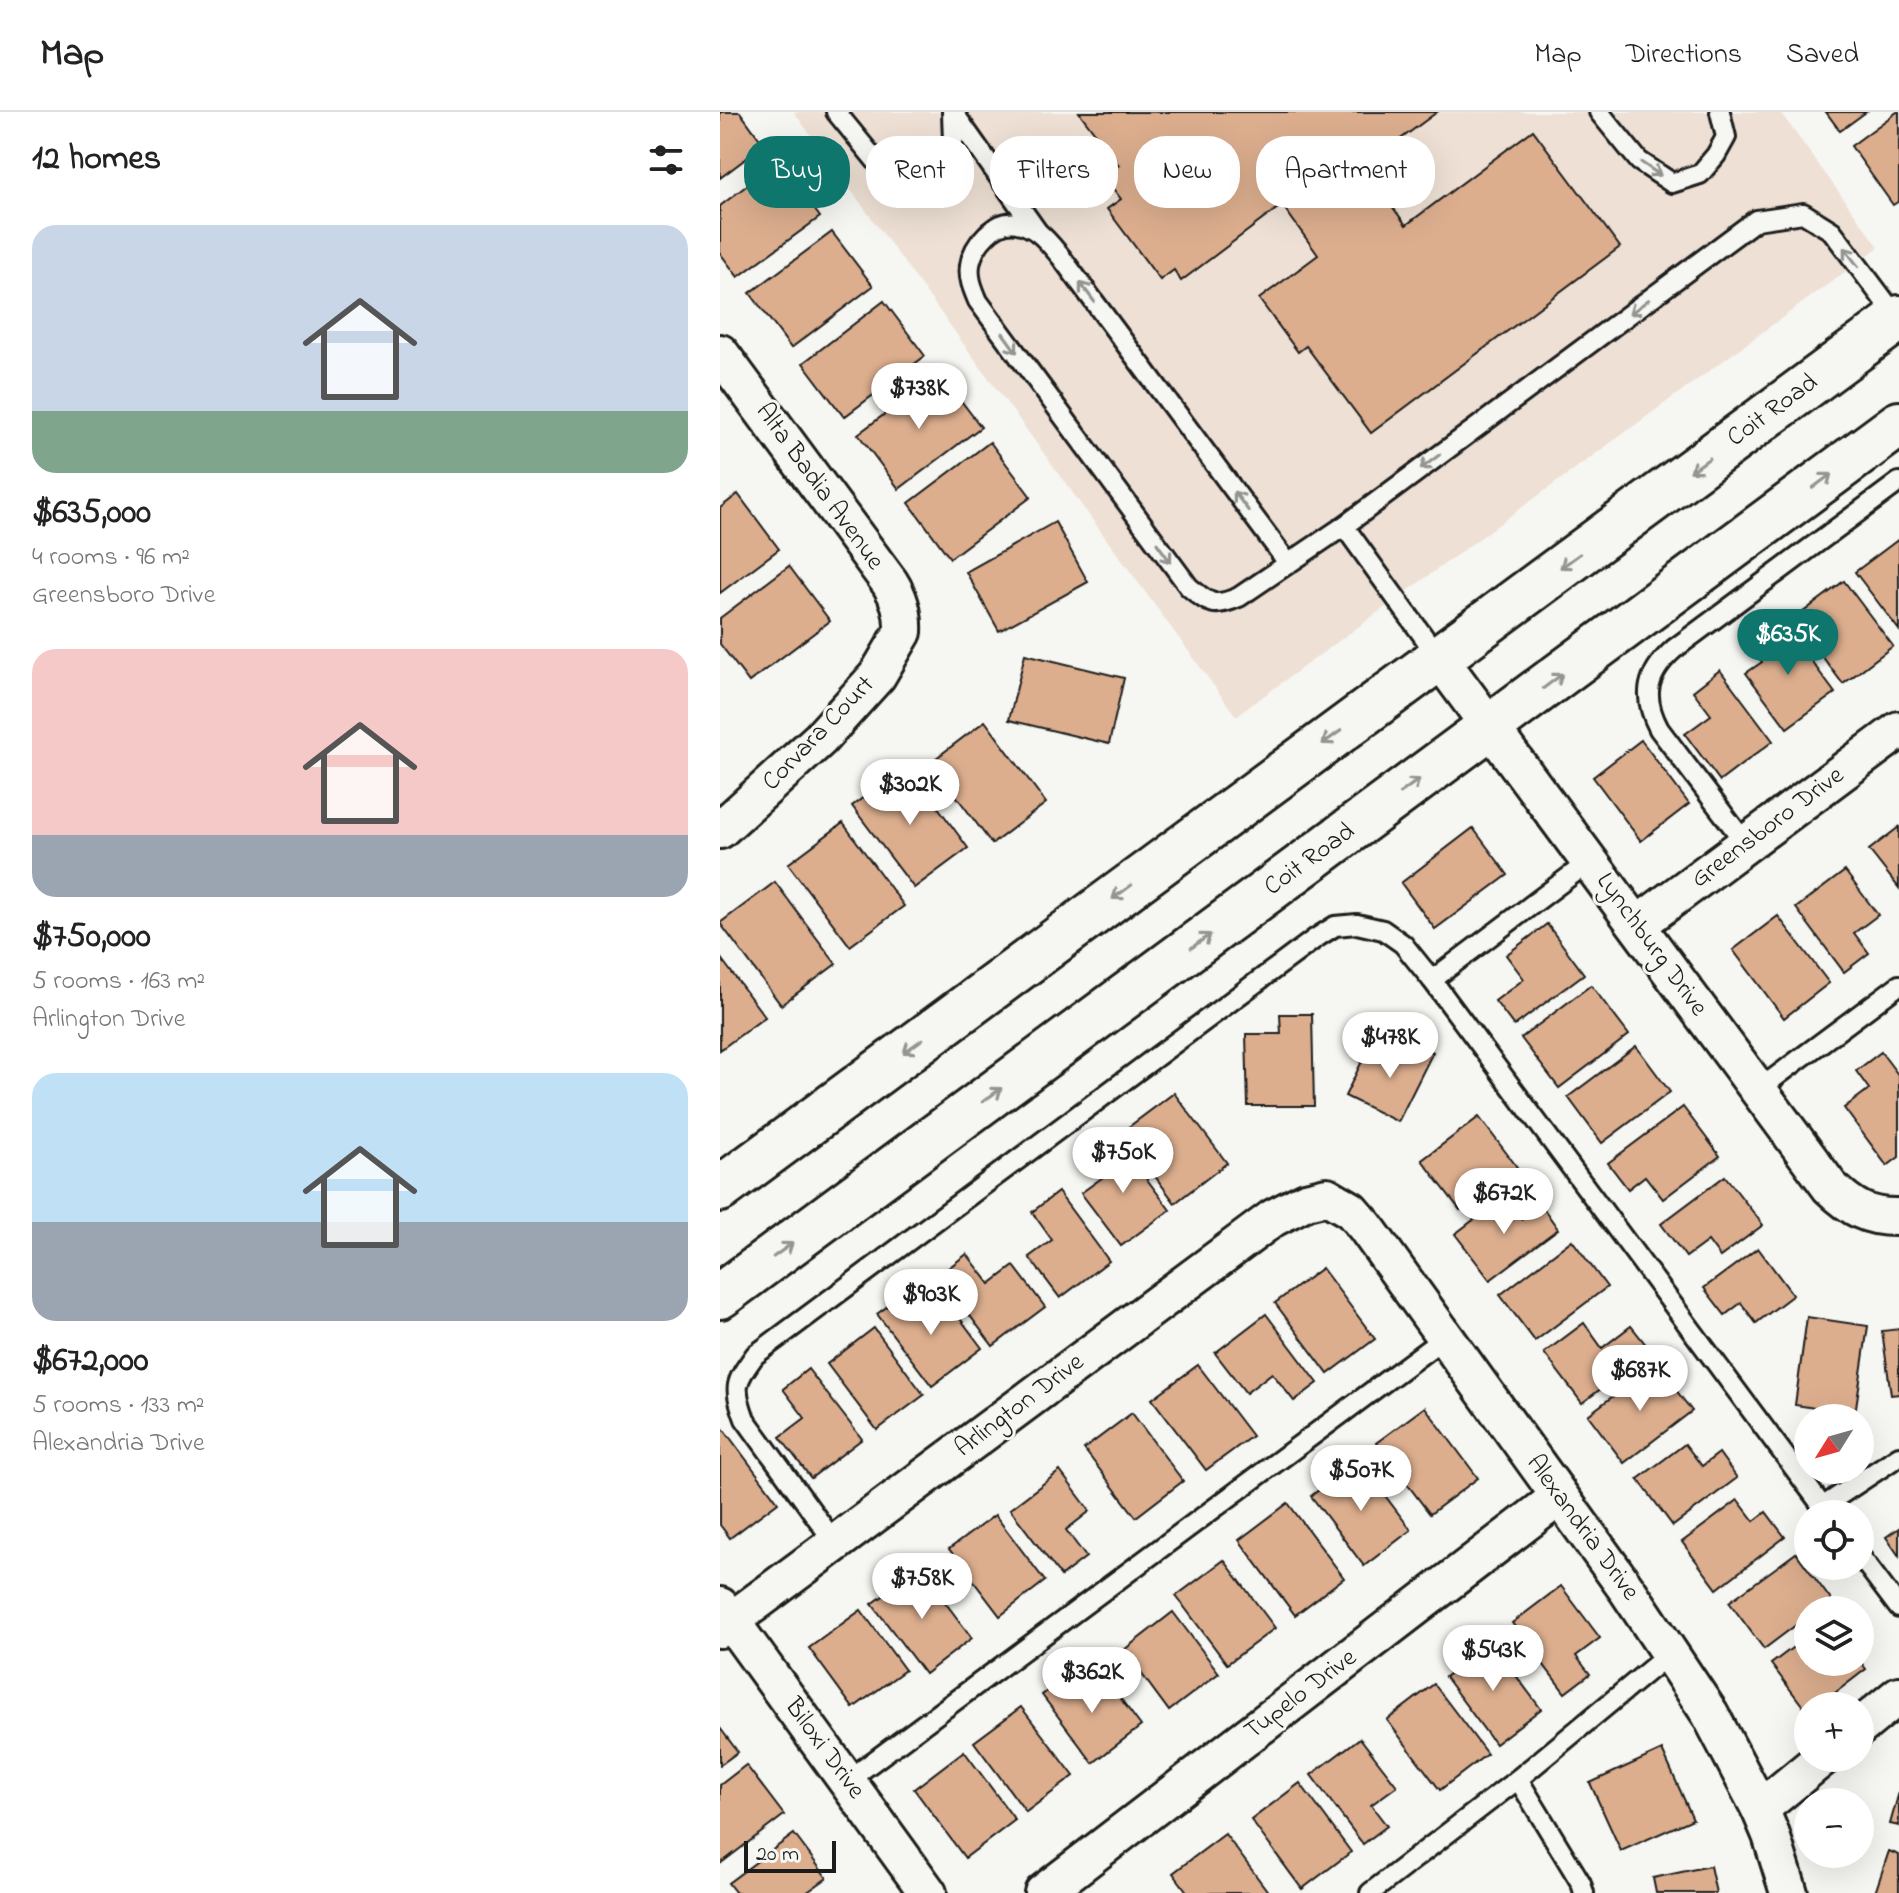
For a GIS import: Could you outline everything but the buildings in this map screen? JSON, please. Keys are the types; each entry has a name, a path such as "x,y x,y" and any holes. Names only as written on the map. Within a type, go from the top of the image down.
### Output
{"main road":[{"name":"Coit Road","path":"720,1189 1899,319"},
{"name":"Coit Road","path":"720,1296 1899,424"}],"street":[{"name":"Alta Badia Avenue","path":"720,353 890,583 900,602 903,628"},
{"name":"Corvara Court","path":"720,830 820,739 877,676 903,628"},
{"name":"Lynchburg Drive","path":"1439,658 1830,1187 1858,1210 1887,1216"},
{"name":"Greensboro Drive","path":"1637,925 1899,730"},
{"name":"Arlington Drive","path":"724,1619 835,1543 1273,1218 1306,1201 1327,1196"},
{"name":"Alexandria Drive","path":"1327,1196 1351,1210 1365,1226 1670,1653 1710,1714 1760,1809 1789,1893"},
{"name":"Tupelo Drive","path":"1043,1893 1559,1497"},
{"name":"Biloxi Drive","path":"724,1619 928,1893"},
{"path":"1874,1716 1899,1695"},
{"path":"1760,1809 1805,1772"}],"lane":[{"path":"836,112 881,167 903,174 928,162 953,142 952,112"},
{"path":"952,112 1037,231 1061,257 1288,563"},
{"path":"1599,112 1639,161 1672,183 1700,174 1716,155 1726,137 1720,112"},
{"path":"1037,231 1017,223 1003,224 988,233 976,247 969,265 970,284 978,301 1189,587 1209,603 1223,604 1239,597 1344,526 1756,220 1803,213 1832,231 1899,319"},
{"path":"1746,844 1659,729 1649,708 1648,693 1653,676 1663,659 1674,649 1899,482"},
{"path":"1344,526 1439,658"},
{"path":"1432,980 1590,861"},
{"path":"835,1543 745,1419 738,1397 739,1378 755,1355 1279,966 1335,926 1357,924 1383,930 1403,944 1432,980 1818,1500"},
{"path":"1758,1090 1899,985"},
{"path":"847,1781 1445,1337"},
{"path":"1839,1500 1899,1456"},
{"path":"1874,1575 1899,1608"},
{"path":"1370,1893 1518,1779 1670,1653"},
{"path":"1518,1779 1581,1883 1584,1893"}],"shaded area":[{"path":"794,112 1780,112 1879,247 1236,716 850,189 850,136 812,136"}]}
